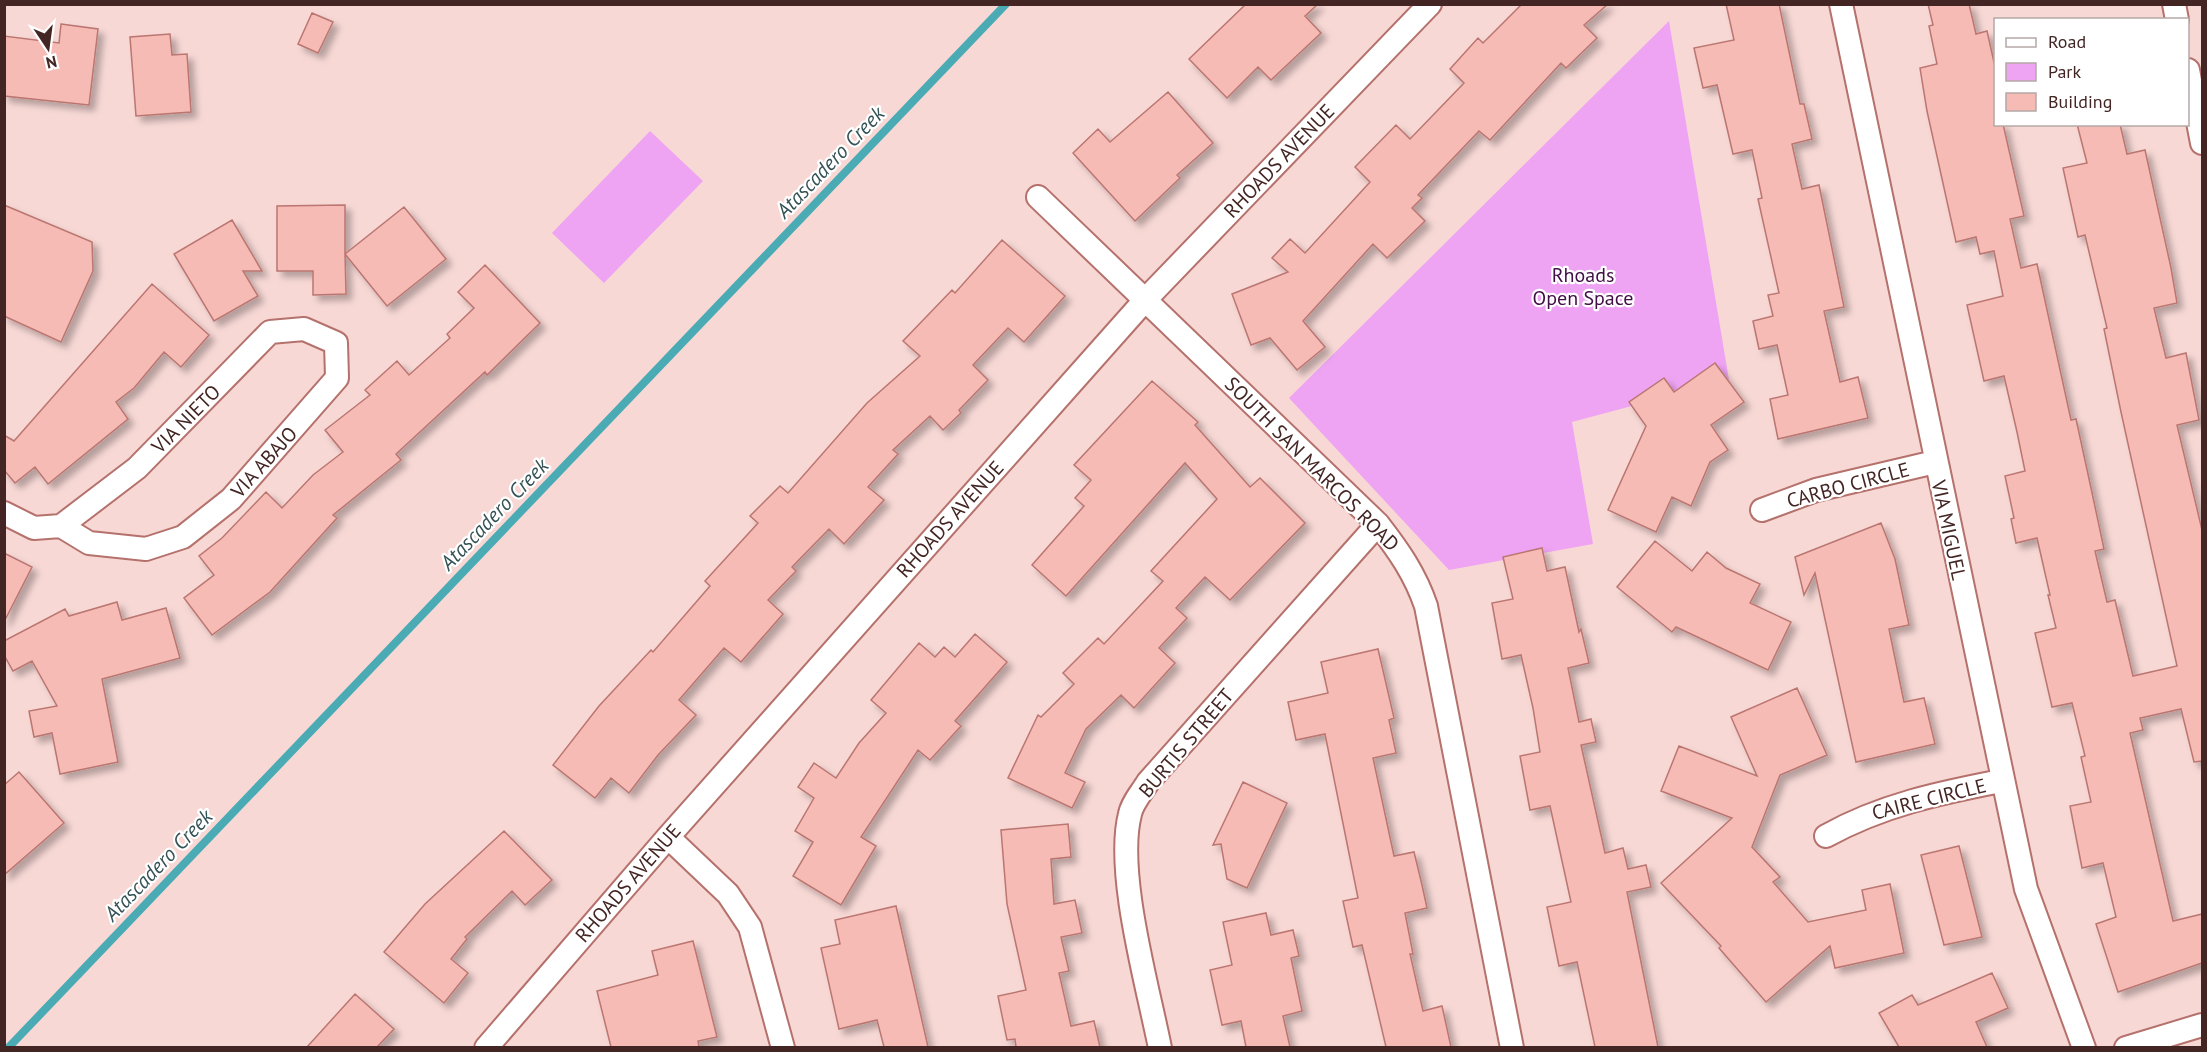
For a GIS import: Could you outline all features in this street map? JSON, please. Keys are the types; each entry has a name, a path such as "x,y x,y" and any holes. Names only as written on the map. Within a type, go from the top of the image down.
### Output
{"street":[{"name":"RHOADS AVENUE","path":"486,1047 668,837 1146,299 1430,4"},
{"name":"VIA MIGUEL","path":"1841,4 2001,781 2026,889 2084,1047"},
{"path":"2189,80 2202,143"},
{"name":"SOUTH SAN MARCOS ROAD","path":"1038,197 1378,524 1404,557 1417,580 1426,606 1512,1047"},
{"name":"VIA NIETO","path":"61,526 137,468 270,332 304,329 336,344 337,378"},
{"name":"VIA ABAJO","path":"61,526 89,543 146,549 183,537 231,499 337,378"},
{"name":"CARBO CIRCLE","path":"1762,510 1816,489 1935,462"},
{"path":"4,513 33,528 61,526"},
{"name":"BURTIS STREET","path":"1160,1047 1131,901 1126,860 1130,813 1148,782 1378,524"},
{"name":"CAIRE CIRCLE","path":"1826,836 1860,817 1915,798 2001,781"},
{"path":"668,837 728,894 750,927 783,1047"},
{"path":"2126,1047 2202,1025"}],"green space":[{"name":"Rhoads Open Space","path":"1669,21 1729,380 1572,422 1593,544 1449,570 1289,398"},
{"path":"650,131 703,181 604,283 552,233"}],"building":[{"path":"1246,4 1318,4 1305,16 1321,33 1271,80 1258,67 1227,98 1189,59"},
{"path":"1522,4 1608,4 1584,25 1597,38 1566,68 1561,63 1490,140 1479,131 1418,195 1422,198 1412,208 1425,221 1387,258 1373,244 1303,321 1325,347 1297,370 1270,338 1251,345 1232,294 1288,272 1272,258 1290,239 1305,253 1370,182 1355,167 1396,125 1410,139 1464,83 1450,69 1478,38 1483,43"},
{"path":"1726,4 1779,4 1800,104 1804,104 1812,139 1792,144 1802,189 1819,185 1844,307 1824,311 1840,382 1858,377 1868,418 1778,439 1770,399 1788,395 1777,345 1759,349 1753,321 1773,316 1768,295 1779,293 1758,199 1762,198 1752,150 1733,154 1717,85 1703,88 1694,48 1734,40"},
{"path":"1928,4 1969,4 1976,34 1987,31 1994,62 1994,126 2003,126 2024,216 2010,219 2021,268 2037,264 2071,420 2076,419 2104,549 2095,551 2107,602 2115,600 2133,676 2177,666 2121,412 2104,329 2107,328 2085,235 2078,237 2063,168 2087,163 2078,126 2120,126 2127,154 2145,150 2171,268 2177,303 2154,308 2166,358 2186,353 2199,420 2177,425 2202,530 2202,761 2194,762 2181,709 2140,718 2143,730 2130,733 2173,921 2202,914 2202,963 2118,992 2096,924 2116,917 2103,863 2082,868 2070,806 2091,802 2081,757 2085,756 2072,703 2052,707 2035,633 2056,628 2048,595 2050,595 2037,538 2016,543 2011,519 2014,518 2005,476 2025,471 2017,432 2004,376 1984,381 1967,305 2003,296 1994,251 1980,254 1976,237 1956,242 1927,111 1920,68 1937,64 1929,26 1933,25"},
{"path":"312,13 333,22 318,53 298,44"},
{"path":"61,24 98,29 89,105 4,96 4,36 59,43"},
{"path":"170,34 172,55 187,54 191,112 136,116 130,37"},
{"path":"1168,92 1213,143 1177,175 1180,178 1135,221 1073,153 1098,129 1110,142"},
{"path":"4,205 92,242 93,271 61,342 4,316"},
{"path":"345,205 346,294 313,295 313,271 277,271 277,206"},
{"path":"404,207 446,259 387,306 345,254"},
{"path":"232,220 262,271 243,271 258,296 214,321 174,254"},
{"path":"1002,240 1065,296 1024,342 1008,328 973,365 988,380 959,410 961,413 943,430 930,416 893,450 898,454 868,487 884,500 844,544 829,529 792,567 796,571 768,600 783,614 741,662 724,648 679,700 696,715 658,755 629,793 611,778 595,798 553,765 599,706 651,650 653,652 710,586 705,581 758,523 750,516 780,486 788,493 867,403 920,356 903,341 952,290 955,293"},
{"path":"485,265 540,323 487,375 485,372 396,454 401,460 333,515 337,518 270,592 212,635 184,598 214,575 199,556 222,538 266,492 282,508 313,475 343,452 325,430 370,395 365,390 397,361 409,375 450,338 447,334 474,308 458,292"},
{"path":"152,284 209,335 181,367 164,352 134,388 116,402 128,419 48,484 35,467 15,483 4,470 4,435 14,441"},
{"path":"1715,363 1744,402 1711,425 1728,450 1710,462 1691,506 1672,497 1656,532 1608,510 1646,426 1629,402 1664,378 1674,392"},
{"path":"1152,381 1198,422 1195,425 1250,487 1260,478 1305,523 1230,600 1205,577 1176,608 1187,618 1159,648 1175,663 1134,708 1121,695 1086,729 1065,773 1085,782 1072,808 1008,778 1038,715 1041,717 1074,684 1063,673 1098,638 1104,644 1163,581 1151,571 1217,499 1185,463 1066,596 1032,565 1084,506 1075,498 1091,480 1074,465"},
{"path":"1881,523 1895,559 1909,625 1889,629 1904,702 1924,698 1935,744 1856,762 1815,573 1804,595 1795,557"},
{"path":"1655,541 1692,571 1707,552 1726,568 1760,584 1750,603 1791,622 1768,670 1676,627 1672,632 1617,587"},
{"path":"1542,548 1547,571 1565,567 1579,632 1581,629 1589,663 1568,668 1579,722 1591,719 1596,742 1581,745 1605,853 1623,848 1628,869 1646,865 1651,887 1627,892 1658,1047 1595,1047 1577,962 1559,966 1547,907 1571,902 1550,806 1530,810 1520,756 1540,752 1533,708 1521,655 1502,659 1492,603 1513,599 1503,557"},
{"path":"4,553 32,567 4,622"},
{"path":"117,602 122,620 166,608 180,658 102,679 118,762 60,774 52,733 34,737 29,711 57,706 32,661 13,671 4,655 4,641 65,609 69,616"},
{"path":"975,634 1007,662 955,721 961,726 930,760 918,750 861,837 876,846 841,905 793,876 813,842 795,831 814,798 798,787 814,763 836,778 859,743 886,713 871,700 919,643 935,657 944,647 955,657"},
{"path":"1378,649 1394,718 1389,720 1396,753 1373,758 1394,856 1414,852 1427,908 1405,913 1413,954 1410,954 1423,1011 1442,1006 1451,1047 1386,1047 1362,945 1353,947 1343,901 1358,898 1325,734 1296,740 1288,702 1328,693 1321,662"},
{"path":"1797,688 1827,755 1780,775 1752,847 1780,877 1773,882 1808,922 1866,910 1862,890 1890,884 1904,953 1835,968 1830,946 1766,1002 1719,948 1721,946 1661,883 1732,818 1661,791 1679,746 1757,776 1731,717"},
{"path":"19,772 64,823 4,875 4,785"},
{"path":"1243,782 1287,803 1247,888 1227,879 1221,844 1213,845"},
{"path":"1068,824 1071,857 1051,859 1054,904 1075,900 1082,933 1061,937 1069,971 1059,973 1071,1026 1094,1021 1100,1047 1016,1047 1015,1039 1007,1040 998,996 1026,990 1007,904 1001,830"},
{"path":"504,831 552,880 525,905 512,891 465,937 467,939 451,959 468,973 444,1003 384,952 425,904"},
{"path":"1959,846 1982,937 1944,945 1921,855"},
{"path":"896,906 928,1047 884,1047 877,1020 839,1029 821,948 840,944 835,920"},
{"path":"1266,913 1271,935 1293,930 1299,956 1291,958 1302,1011 1283,1016 1290,1047 1246,1047 1241,1021 1222,1025 1210,970 1232,965 1223,922"},
{"path":"693,941 717,1037 698,1041 699,1047 611,1047 597,991 658,975 652,951"},
{"path":"1992,973 2008,1008 1976,1022 1987,1047 1899,1047 1879,1013 1912,995 1918,1005"},
{"path":"355,994 394,1029 377,1047 307,1047"}],"waterway":[{"name":"Atascadero Creek","path":"8,1048 1006,4"}]}
